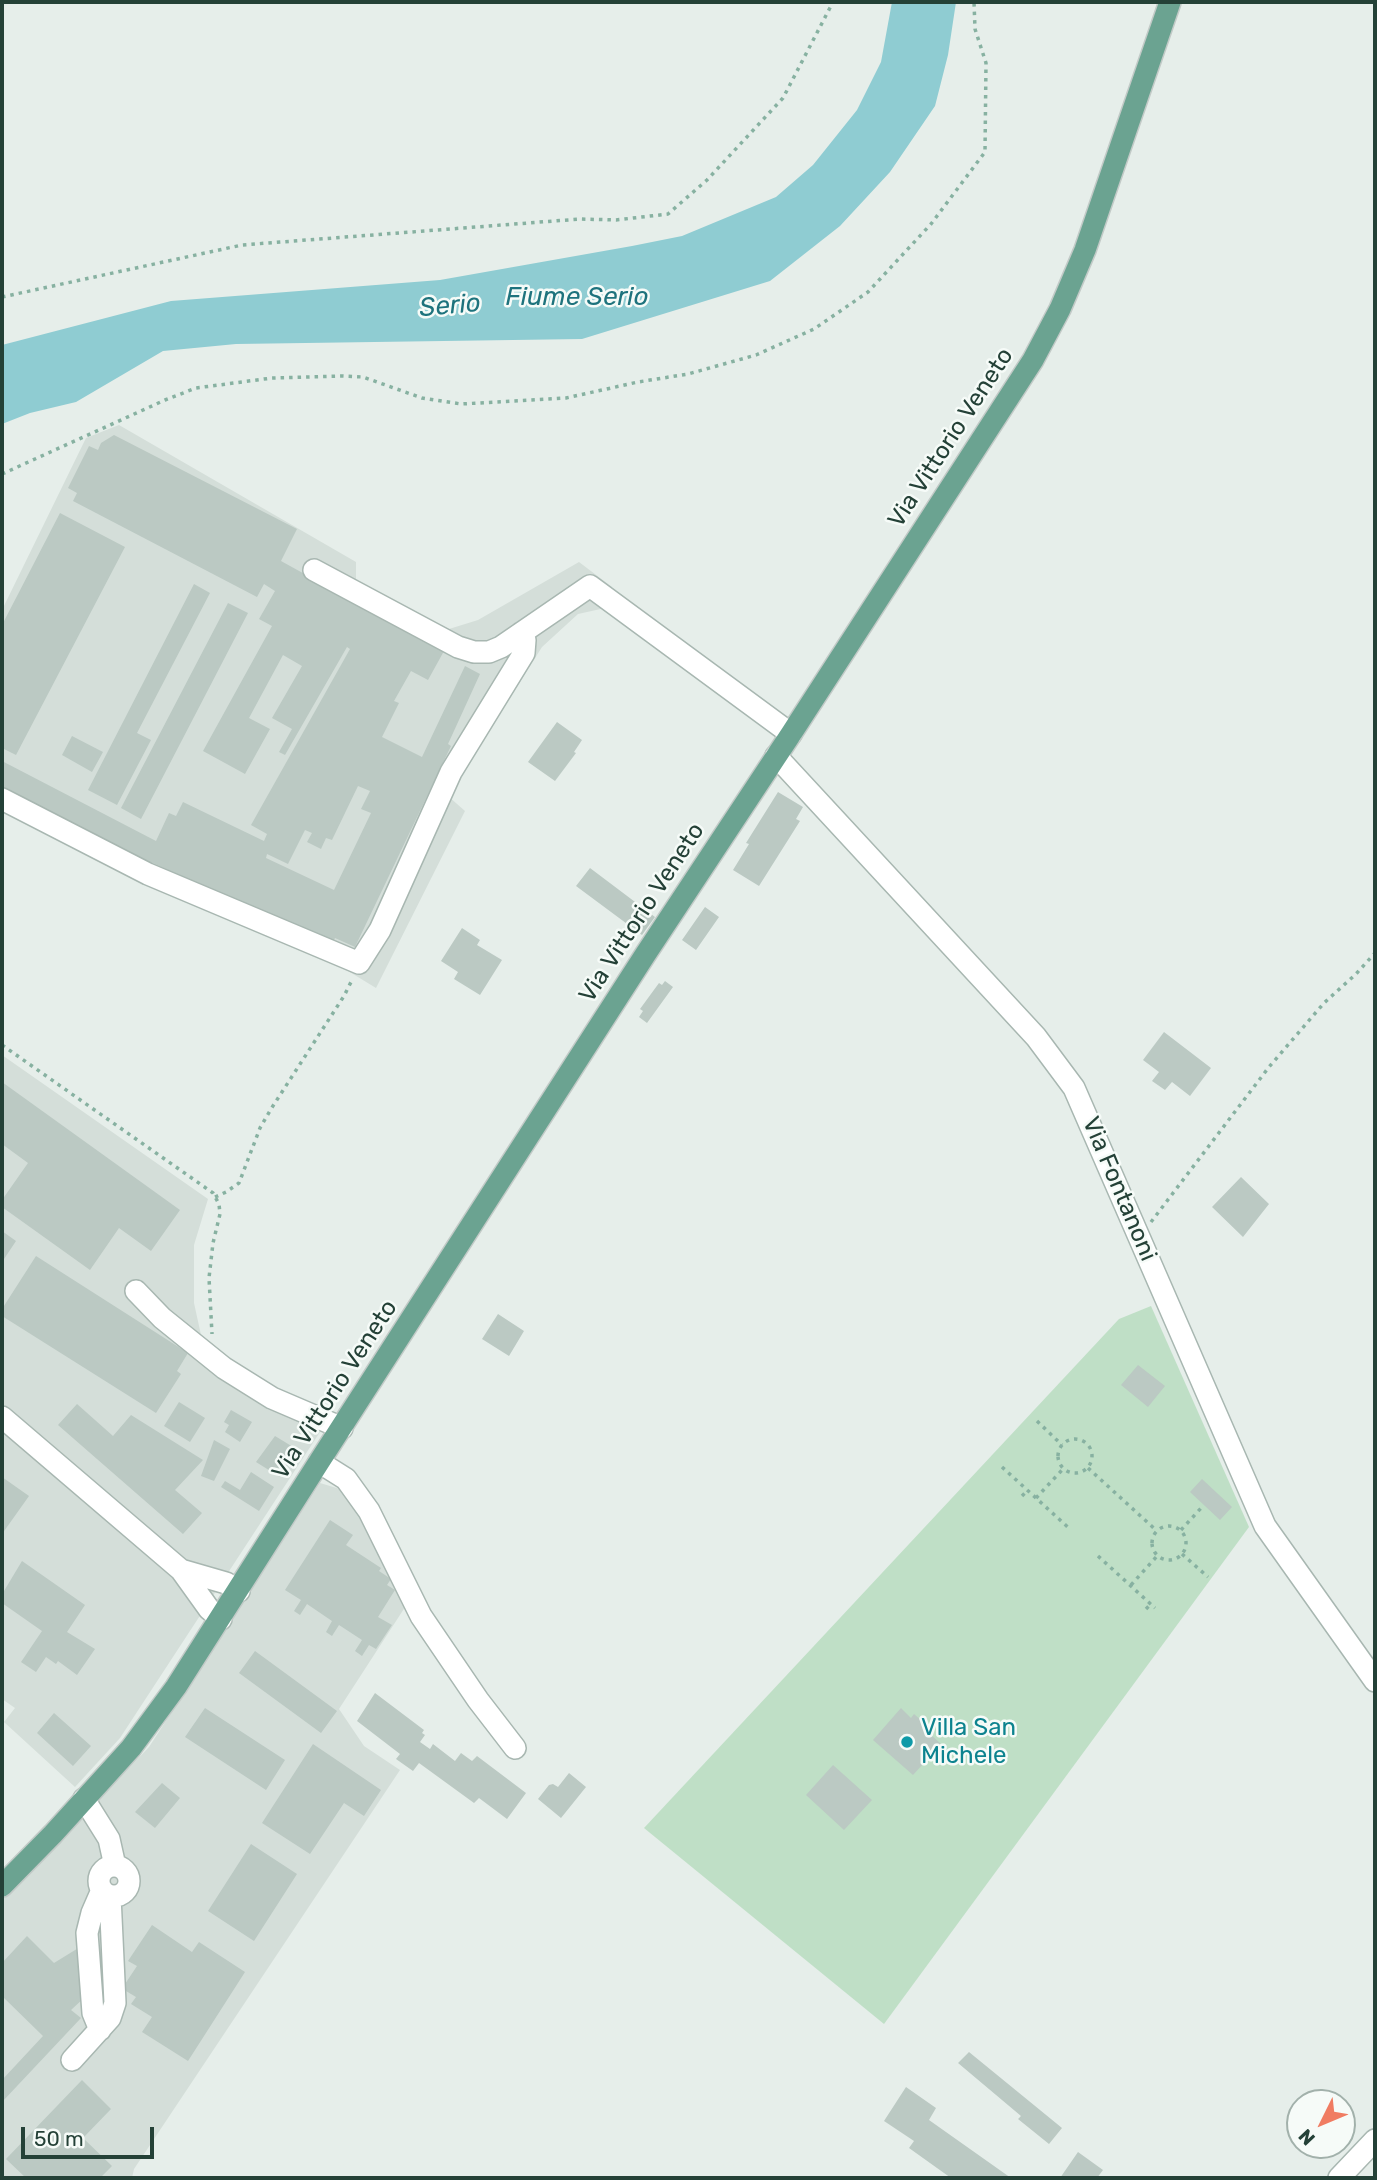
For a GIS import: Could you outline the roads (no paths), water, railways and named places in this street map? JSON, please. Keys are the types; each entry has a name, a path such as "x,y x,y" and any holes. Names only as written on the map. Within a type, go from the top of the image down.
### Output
{"main road":[{"name":"Via Vittorio Veneto","path":"2,1886 80,1804 146,1728 176,1688 645,955 1032,360 1060,309 1085,250 1170,2"}],"street":[{"path":"314,570 458,647 474,652 489,652 501,647 590,586 791,734"},
{"path":"2,799 148,874 359,963 380,930 451,772 524,653 521,633"},
{"name":"Via Fontanoni","path":"776,756 1004,1002 1060,1067 1086,1113 1265,1526 1375,1681"},
{"path":"136,1291 162,1318 224,1368 272,1398 342,1428"},
{"path":"2,1417 181,1570 209,1609 221,1619"},
{"path":"319,1462 346,1479 369,1511 421,1616 478,1700 515,1748"},
{"path":"181,1570 226,1583 239,1591"},
{"path":"72,2060 110,2018 115,2003 106,1893 124,1892 129,1884 127,1874 115,1866 109,1839 80,1804"},
{"path":"1339,2178 1375,2140"}],"water":[{"name":"Fiume Serio","path":"892,2 956,2 948,55 935,106 890,172 840,226 770,281 582,339 236,344 163,351 76,402 30,413 2,424 2,345 171,301 440,280 632,246 682,236 776,197 813,165 857,110 881,62"}],"place":[{"name":"Villa San Michele","path":"907,1742"}],"water label":[{"name":"Serio","path":"450,306"}]}
